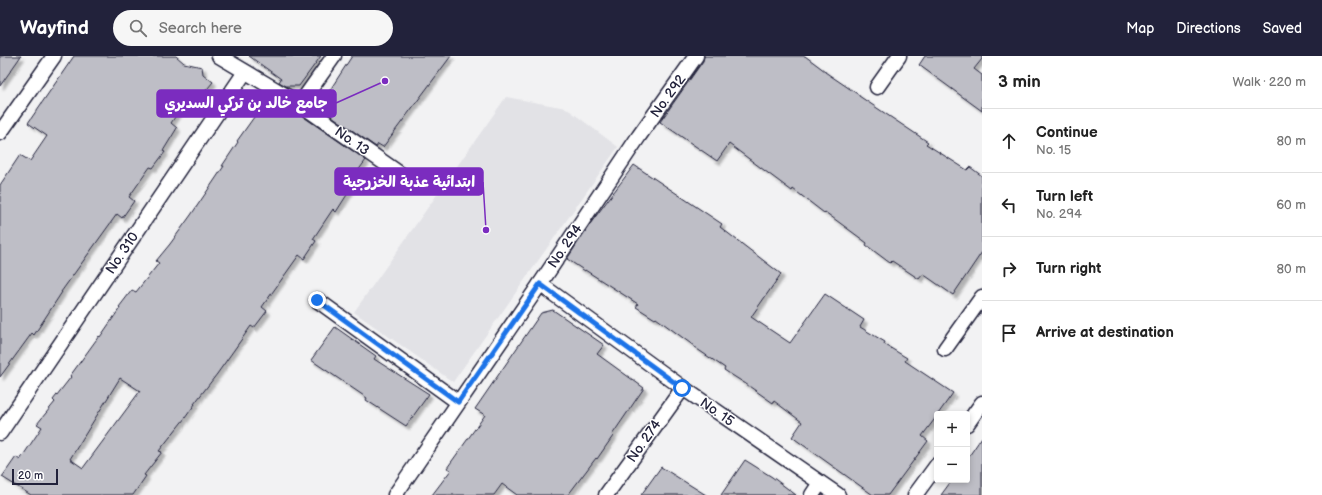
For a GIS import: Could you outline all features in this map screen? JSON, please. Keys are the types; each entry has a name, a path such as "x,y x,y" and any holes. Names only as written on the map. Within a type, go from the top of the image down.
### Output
{"street":[{"path":"0,133 54,56"},
{"name":"No. 13","path":"218,56 300,104 403,176"},
{"path":"300,104 334,56"},
{"name":"No. 292","path":"639,136 696,56"},
{"path":"878,87 899,56"},
{"name":"No. 310","path":"0,433 244,72"},
{"name":"No. 294","path":"395,495 540,284 639,136"},
{"name":"No. 15","path":"540,284 682,388 838,495"},
{"path":"946,349 982,297"},
{"path":"317,300 458,402"},
{"name":"No. 274","path":"606,495 682,388"},
{"path":"970,420 982,403"},
{"path":"915,495 934,469"},
{"path":"812,495 820,483"}],"shaded area":[{"path":"506,97 566,108 618,147 453,382 354,312"}],"building":[{"path":"0,56 21,56 0,86"},
{"path":"74,56 176,56 184,63 202,67 203,74 213,82 197,101 190,95 171,123 177,128 163,151 165,152 153,168 150,167 129,197 134,201 122,218 117,214 61,292 34,335 32,333 0,377 0,185 20,155 30,161 47,136 28,123"},
{"path":"249,56 321,56 299,86 286,86 279,82 281,79"},
{"path":"352,56 451,56 383,147 378,144 376,147 319,107"},
{"path":"704,56 805,56 859,96 928,142 926,144 967,170 970,167 982,176 982,252 953,295 923,274 919,279 892,261 890,263 866,245 867,243 793,189 792,191 729,144 717,161 660,122 703,61"},
{"path":"925,56 982,56 982,59 974,69 982,75 982,111 919,65"},
{"path":"269,96 295,111 366,160 346,187 350,190 336,212 333,209 313,239 316,241 304,259 299,255 262,307 267,311 254,328 251,326 185,418 159,451 162,452 144,475 146,476 133,495 31,495 2,477 16,457 20,460 42,427 37,424 55,402 53,400 99,336 100,337 120,308 119,307 132,290 136,292 159,263 156,261 191,215 224,166 222,166 238,142 237,141","holes":["120,378 140,391 83,468 70,459"]},
{"path":"634,165 722,224 720,227 781,274 751,317 790,343 825,294 864,320 860,327 885,342 884,344 907,358 905,361 953,393 940,411 934,411 934,420 922,436 928,441 888,495 873,495 792,437 802,422 774,401 773,403 724,370 725,368 656,318 655,319 636,307 638,304 567,259 590,224"},
{"path":"553,310 604,345 597,354 644,388 612,435 613,436 597,459 596,458 568,495 517,495 502,484 494,495 432,495 451,470 447,468 485,415 475,409 541,313"},
{"path":"335,327 376,356 374,359 429,394 406,426 366,400 367,398 311,360"},
{"path":"982,437 982,495 941,495 950,483 970,483 970,455"},
{"path":"745,460 772,477 796,495 721,495"},
{"path":"661,467 706,495 641,495"}],"place":[{"name":"جامع خالد بن تركي السديري","path":"385,81"},
{"name":"ابتدائية عذبة الخزرجية","path":"486,230"}],"route":[{"path":"317,300 458,402 540,284 682,388"}]}
